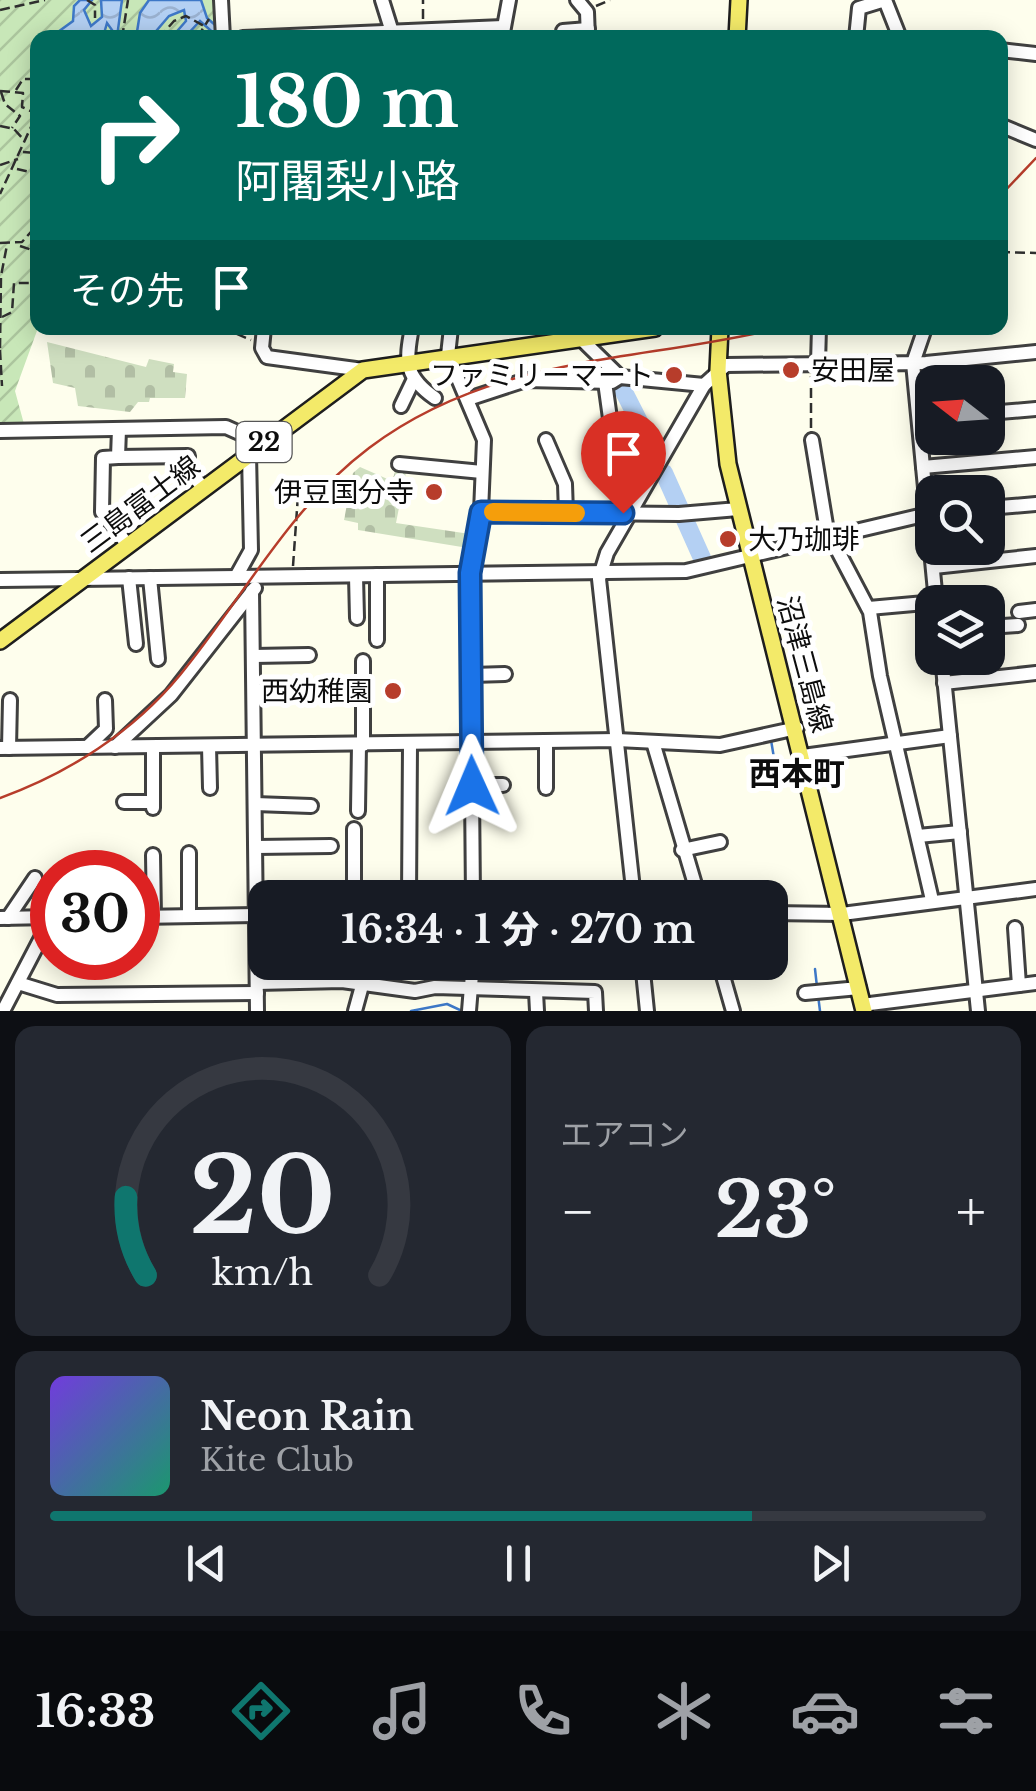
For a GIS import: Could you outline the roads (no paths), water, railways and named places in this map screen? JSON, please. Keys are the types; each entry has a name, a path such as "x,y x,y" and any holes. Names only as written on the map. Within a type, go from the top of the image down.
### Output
{"main road":[{"path":"737,30 739,0"},
{"name":"三島富士線","path":"0,642 362,370 574,335"},
{"name":"沼津三島線","path":"720,335 718,370 738,509 797,728 861,1001"}],"street":[{"path":"220,27 221,0"},
{"path":"382,0 391,30"},
{"path":"502,30 509,0"},
{"path":"857,30 858,8 885,0 897,30"},
{"path":"581,5 587,30"},
{"path":"1008,51 1036,54"},
{"path":"1008,128 1036,140"},
{"path":"263,335 267,357 362,370"},
{"path":"411,335 405,361 414,381 435,398"},
{"path":"450,335 448,355 483,434 481,512 470,573 473,880"},
{"path":"574,335 614,380 627,513"},
{"path":"815,364 818,335"},
{"path":"915,368 923,335"},
{"path":"632,880 600,573 627,513 704,385 718,370 732,363 914,364 1036,352"},
{"path":"468,399 522,380 704,385"},
{"path":"401,406 414,381"},
{"path":"1005,412 1036,409"},
{"path":"0,431 226,427 262,443"},
{"path":"118,457 119,429"},
{"path":"546,440 565,484 566,513"},
{"path":"812,440 829,536 844,569 870,608 880,676 899,742 932,900"},
{"path":"236,577 251,550 249,454"},
{"path":"924,455 924,475"},
{"path":"127,544 102,512 104,458 188,456 187,468 203,488"},
{"path":"923,467 1036,457"},
{"path":"399,464 482,472"},
{"path":"1005,507 1036,504"},
{"path":"481,512 682,514 738,509"},
{"path":"0,580 686,571 915,517"},
{"path":"935,585 934,567 1036,556"},
{"path":"377,575 377,640"},
{"path":"356,576 357,618"},
{"path":"129,578 136,644"},
{"path":"150,578 158,659"},
{"path":"115,747 171,695 265,578"},
{"path":"252,591 258,880"},
{"path":"870,608 915,604"},
{"path":"1005,622 1036,610"},
{"path":"253,656 310,655"},
{"path":"358,812 363,661"},
{"path":"944,683 1036,673"},
{"path":"472,675 505,674"},
{"path":"943,675 978,1011"},
{"path":"10,700 4,748 617,740 720,745 797,728"},
{"path":"87,747 106,729 105,700"},
{"path":"804,756 950,736"},
{"path":"546,742 546,788"},
{"path":"653,742 692,880"},
{"path":"410,744 410,880"},
{"path":"124,802 153,805 153,746"},
{"path":"209,746 210,788"},
{"path":"472,786 503,785"},
{"path":"255,804 311,806"},
{"path":"354,830 354,880"},
{"path":"918,836 960,832"},
{"path":"682,850 720,842"},
{"path":"256,846 331,846"},
{"path":"189,916 190,853"},
{"path":"4,918 30,884"},
{"path":"788,913 842,914 1036,888"},
{"path":"160,917 248,915"},
{"path":"4,918 30,917"},
{"path":"1015,928 1019,985"},
{"path":"3,1011 30,959"},
{"path":"257,980 257,1011"},
{"path":"469,1011 474,980"},
{"path":"644,980 647,1011"},
{"path":"724,980 733,1011"},
{"path":"18,982 57,996 363,982 415,991 595,992 596,1011"},
{"path":"355,1011 363,982"},
{"path":"814,992 861,1001 1036,983"},
{"path":"536,992 538,1011"}],"water":[{"path":"80,0 92,0 84,10 91,26 102,17 101,0 122,0 118,30 112,30 107,23 105,30 61,30 73,21 74,6"},
{"path":"149,0 201,0 207,18 221,30 210,30 200,21 192,30 178,30 186,21 184,10 169,16 157,30 137,30 140,13"}],"waterway":[{"path":"605,367 622,388 651,445"},
{"path":"664,473 702,558"},
{"path":"771,740 774,758"},
{"path":"815,969 817,987"},
{"path":"818,995 820,1011"},
{"path":"411,1011 447,1004 462,1011"}],"railway":[{"path":"1008,188 1036,158"},
{"path":"0,798 75,763 142,715 180,675 314,499 369,448 417,417 516,378 746,335"}],"place":[{"name":"安田屋","path":"791,370"},
{"name":"ファミリーマート","path":"674,375"},
{"name":"伊豆国分寺","path":"434,492"},
{"name":"大乃珈琲","path":"728,539"},
{"name":"西幼稚園","path":"393,691"}],"district":[{"name":"西本町","path":"797,774"}]}
